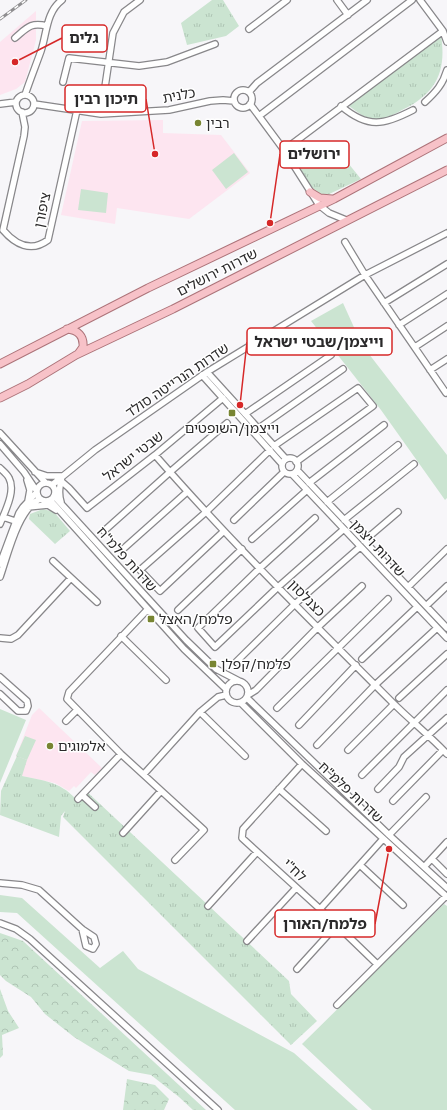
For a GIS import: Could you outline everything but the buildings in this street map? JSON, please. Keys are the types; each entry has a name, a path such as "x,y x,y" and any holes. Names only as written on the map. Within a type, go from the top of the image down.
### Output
{"main road":[{"name":"שדרות ירושלים","path":"0,364 148,288 334,199 447,138"},
{"name":"שדרות ירושלים","path":"0,398 28,384 76,355 173,309 447,170"},
{"path":"310,192 320,198 334,199"},
{"path":"67,329 76,331 82,338 83,346 76,355"}],"street":[{"path":"25,94 41,49 52,11 62,0"},
{"path":"101,114 113,33 124,12 140,0"},
{"path":"249,29 286,0"},
{"path":"337,0 348,15"},
{"path":"249,92 257,83 367,0"},
{"path":"260,116 412,0"},
{"path":"420,0 443,31 447,42"},
{"path":"15,38 30,26 38,24 47,26"},
{"path":"284,150 443,31"},
{"path":"63,82 69,58 139,66 167,62 215,44"},
{"path":"425,102 438,89 447,70"},
{"path":"244,90 249,92 252,98 250,104 246,108 237,106 234,101 234,95 238,91 244,90"},
{"path":"25,94 31,96 34,104 30,112 22,112 17,108 16,102 19,96 25,94"},
{"name":"כלנית","path":"34,104 101,114 169,110 210,101 234,101"},
{"path":"0,104 16,102"},
{"path":"250,104 284,150 319,205 329,213 346,220"},
{"path":"341,106 350,114 373,123 386,122 398,118 413,110"},
{"name":"ציפורן","path":"22,112 25,127 24,136 2,230 13,241 27,246 41,246 48,240 76,110"},
{"name":"שדרות הנרייטה סולד","path":"52,485 95,450 205,373 365,276 447,233"},
{"path":"345,242 365,276 446,392"},
{"path":"384,303 447,264"},
{"path":"399,325 447,294"},
{"path":"415,348 447,326"},
{"path":"245,414 331,355"},
{"path":"430,370 447,359"},
{"path":"259,428 343,369"},
{"path":"205,373 223,398 284,462 284,472 234,520"},
{"path":"205,373 259,428 272,448"},
{"path":"224,531 160,591 140,570 206,512 272,448 358,388 373,406 296,462"},
{"name":"שבטי ישראל","path":"62,478 87,508 155,455 223,398"},
{"path":"104,531 227,423"},
{"path":"308,483 384,425"},
{"path":"0,433 34,471 45,482 52,485 55,490 52,498 44,501 40,499 23,507 15,521 0,564"},
{"path":"0,444 24,472 40,499"},
{"path":"327,502 398,445"},
{"name":"כצנלסון","path":"155,455 187,492 278,587 394,704 445,752"},
{"path":"284,462 290,458 296,462 298,466 294,472 287,474 284,472"},
{"path":"344,520 414,464"},
{"path":"0,468 8,477 11,485 10,495 0,524"},
{"path":"34,471 47,476 62,478 59,496 64,508"},
{"path":"24,472 30,490 28,505"},
{"name":"שדרות ויצמן","path":"294,472 308,483 327,502 446,625"},
{"name":"שדרות ויצמן","path":"294,472 307,490 447,638"},
{"path":"0,577 22,516 40,484 45,482"},
{"path":"252,539 307,490"},
{"path":"122,550 187,492"},
{"name":"שדרות פלמ\"ח","path":"52,498 64,508 186,640 216,668 239,681"},
{"name":"שדרות פלמ\"ח","path":"52,498 68,520 184,649 226,692"},
{"path":"28,505 48,505 57,510 68,520"},
{"path":"364,541 398,512"},
{"path":"3,517 15,521"},
{"path":"315,518 260,568 198,628 215,647 278,587 344,529"},
{"path":"236,662 296,604 360,547"},
{"path":"178,610 242,549"},
{"path":"408,587 447,549"},
{"path":"53,560 97,602"},
{"path":"0,638 11,638 18,635 71,578"},
{"path":"226,692 230,701 237,704 241,703 362,586"},
{"path":"426,606 447,586"},
{"path":"277,708 388,599"},
{"path":"362,659 417,607"},
{"path":"148,609 69,692 67,699 121,754 204,830 176,860"},
{"path":"317,745 375,685 437,628"},
{"path":"121,636 166,680"},
{"path":"399,698 447,654"},
{"path":"299,725 356,665"},
{"path":"0,676 27,701 28,708 26,711 18,711 0,694"},
{"path":"144,774 200,712 226,692 232,682 239,681 246,685 248,692 247,697"},
{"path":"362,775 447,690"},
{"name":"שדרות פלמ\"ח","path":"247,697 389,835 447,888"},
{"name":"שדרות פלמ\"ח","path":"241,703 302,764 446,896"},
{"path":"348,750 394,704"},
{"path":"66,721 77,710"},
{"path":"200,712 245,756"},
{"path":"378,789 399,767 404,757 447,718"},
{"path":"393,801 445,752"},
{"path":"95,807 80,797 121,754"},
{"name":"לח\"י","path":"302,764 243,829 242,838 320,909 377,964"},
{"path":"279,789 326,831"},
{"path":"123,833 162,791"},
{"path":"389,835 426,797"},
{"path":"320,909 383,839"},
{"path":"424,867 447,842"},
{"path":"208,906 257,852"},
{"path":"432,859 447,874"},
{"path":"360,865 403,905"},
{"path":"0,883 22,885 39,890 82,929"},
{"path":"247,941 296,888"},
{"path":"337,1005 446,896"},
{"path":"0,923 16,929 30,939 218,1110"},
{"path":"297,969 338,926"}],"shaded area":[{"path":"36,11 36,40 25,82 16,89 0,95 0,42"},
{"path":"163,120 163,133 221,135 250,173 189,219 117,208 115,224 61,215 82,121"},
{"name":"אלמוגים","path":"39,708 102,768 95,775 91,772 76,788 74,786 69,791 55,783 22,776 16,756 32,715"}],"green space":[{"path":"212,0 223,0 239,26 226,36 187,45 181,23"},
{"path":"441,35 442,60 440,71 436,81 423,97 395,114 380,119 366,117 349,106"},
{"path":"234,153 248,172 226,189 212,170"},
{"path":"322,155 348,163 361,179 325,196 316,193 299,167 307,156"},
{"path":"81,189 108,193 106,213 78,210"},
{"path":"343,303 362,345 447,455 447,498 445,500 381,410 311,321"},
{"path":"43,509 54,512 70,531 55,544 29,519 30,514"},
{"path":"0,709 26,720 0,783"},
{"path":"25,736 36,740 27,760 16,756"},
{"path":"17,756 27,760 22,776 50,782 63,788 75,798 84,789 289,981 291,994 317,1021 291,1045 63,817 65,811 61,816 59,837 0,815 1,791"},
{"path":"0,895 22,898 100,968 123,951 138,969 294,1053 358,1110 235,1110 17,913 0,912"},
{"path":"444,904 447,906 447,1110 372,1110 302,1044"},
{"path":"0,933 23,941 206,1110 193,1110 151,1075 129,1071 74,1037 45,1014 31,997 6,981 0,975"},
{"path":"0,989 8,1011 19,1028 2,1035 3,1055 0,1058"},
{"path":"127,1079 155,1085 169,1099 164,1110 123,1110"}],"railway":[{"path":"0,19 26,0"}],"place":[{"name":"גלים","path":"15,62"},
{"name":"רבין","path":"198,123"},
{"name":"תיכון רבין","path":"155,154"},
{"name":"ירושלים","path":"270,223"},
{"name":"וייצמן/שבטי ישראל","path":"240,405"},
{"name":"וייצמן/השופטים","path":"232,413"},
{"name":"פלמח/האצל","path":"151,619"},
{"name":"פלמח/קפלן","path":"213,664"},
{"name":"אלמוגים","path":"50,746"},
{"name":"פלמח/האורן","path":"389,849"}]}
